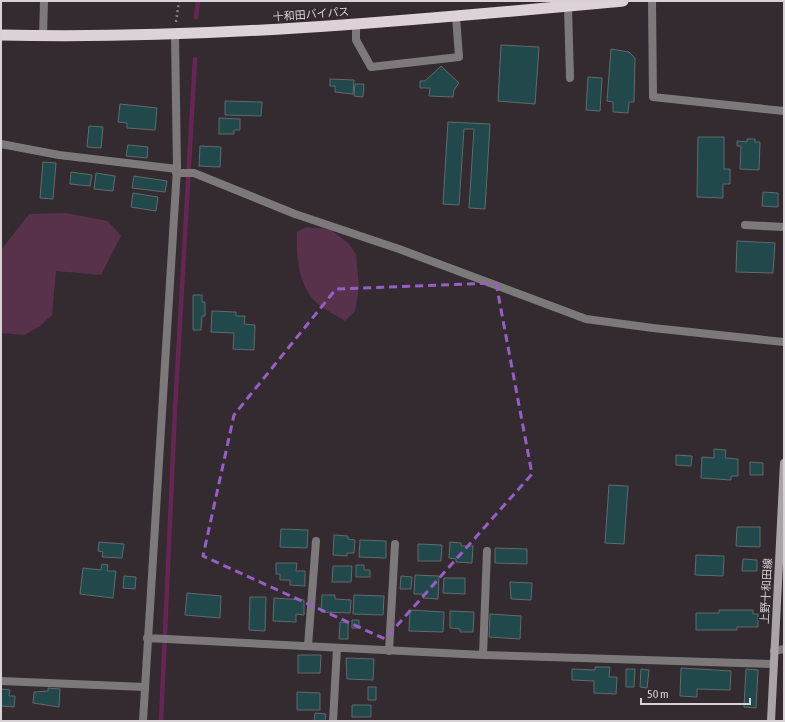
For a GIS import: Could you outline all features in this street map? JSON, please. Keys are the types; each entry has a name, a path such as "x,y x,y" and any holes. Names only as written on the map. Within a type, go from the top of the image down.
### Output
{"highway":[{"name":"十和田バイパス","path":"1,35 175,35 356,24 622,1"}],"main road":[{"name":"上野十和田線","path":"771,721 784,463"}],"street":[{"path":"43,36 44,1"},
{"path":"652,1 653,98 784,111"},
{"path":"568,6 570,78"},
{"path":"356,24 356,40 371,67 459,57 456,16"},
{"path":"143,721 147,638 179,172 175,35"},
{"path":"1,144 59,155 194,173 296,214 399,249 586,319 653,328 784,342"},
{"path":"745,225 784,227"},
{"path":"308,646 316,541"},
{"path":"389,650 396,544"},
{"path":"483,655 487,551"},
{"path":"147,638 483,655 774,664"},
{"path":"333,721 337,648"},
{"path":"774,650 784,649"},
{"path":"1,681 145,687"}],"path":[{"path":"175,35 180,1"}],"highlighted area":[{"path":"496,283 532,474 385,639 203,556 234,415 336,289"}],"shaded area":[{"path":"66,213 108,221 121,236 101,275 56,271 52,315 40,326 25,335 1,333 1,250 29,214"},
{"path":"306,227 330,229 348,243 356,254 359,287 355,311 345,321 318,304 311,297 302,280 298,261 297,232"}],"building":[{"path":"501,45 539,47 535,104 498,101"},
{"path":"611,49 629,52 635,58 634,102 629,102 628,113 613,112 613,102 607,101"},
{"path":"441,66 459,83 454,90 453,97 429,96 430,88 420,88 420,81 425,81"},
{"path":"588,77 602,78 600,111 586,110"},
{"path":"330,79 354,80 353,94 335,92 335,86 330,86"},
{"path":"355,84 364,84 363,97 354,96"},
{"path":"225,101 262,102 261,116 225,115"},
{"path":"120,104 157,108 155,130 127,128 127,123 118,122"},
{"path":"219,118 240,119 240,130 234,130 234,134 219,134"},
{"path":"448,122 490,124 485,209 469,208 474,129 464,129 459,205 443,204"},
{"path":"89,126 103,127 101,148 87,147"},
{"path":"698,137 724,137 724,169 730,169 730,184 723,184 723,198 697,197"},
{"path":"747,139 755,139 755,142 760,142 759,170 740,169 741,146 737,146 737,141 747,142"},
{"path":"128,145 148,147 147,158 126,156"},
{"path":"200,146 221,147 220,167 199,166"},
{"path":"43,162 56,163 53,199 40,198"},
{"path":"71,172 92,175 90,186 70,184"},
{"path":"96,173 115,176 113,191 94,189"},
{"path":"134,176 167,181 165,192 132,188"},
{"path":"763,192 778,193 778,207 762,206"},
{"path":"133,193 158,197 156,211 131,207"},
{"path":"737,241 775,243 773,273 736,272"},
{"path":"193,295 202,295 202,302 205,302 205,316 202,316 201,330 193,330"},
{"path":"212,311 236,312 236,316 245,316 244,324 255,325 254,350 233,349 234,333 211,332"},
{"path":"714,449 726,450 725,458 738,459 738,476 731,476 731,480 701,478 702,457 714,458"},
{"path":"676,455 692,456 691,466 676,465"},
{"path":"750,462 763,463 763,475 750,475"},
{"path":"609,485 628,486 624,544 605,543"},
{"path":"737,527 760,527 760,547 736,546"},
{"path":"281,529 308,530 307,548 280,547"},
{"path":"334,535 348,536 348,539 355,540 354,553 347,553 347,556 333,555"},
{"path":"360,540 386,541 386,558 359,557"},
{"path":"99,542 124,544 122,558 102,557 103,552 98,551"},
{"path":"450,542 461,543 461,546 473,546 472,563 456,562 456,559 449,558"},
{"path":"418,544 442,545 441,561 418,561"},
{"path":"495,548 527,549 527,564 495,563"},
{"path":"696,555 724,556 723,576 695,575"},
{"path":"743,559 757,560 757,571 742,571"},
{"path":"276,563 297,563 296,571 305,571 305,586 290,585 290,580 280,580 280,574 276,574"},
{"path":"102,564 108,565 107,571 116,571 113,598 80,594 83,568 101,570"},
{"path":"356,565 364,565 364,570 370,570 370,577 356,577"},
{"path":"333,566 352,566 351,582 332,582"},
{"path":"415,575 439,576 438,599 423,598 423,594 414,594"},
{"path":"124,576 136,577 135,589 123,588"},
{"path":"401,576 412,577 411,589 400,589"},
{"path":"444,578 465,578 465,594 443,593"},
{"path":"510,582 532,583 531,600 511,599"},
{"path":"187,593 221,596 220,618 185,615"},
{"path":"322,595 335,595 335,599 351,600 350,613 321,612"},
{"path":"354,595 384,596 383,615 353,614"},
{"path":"250,597 266,597 265,631 249,630"},
{"path":"274,598 304,600 304,615 296,614 296,622 273,621"},
{"path":"410,610 444,612 443,632 409,631"},
{"path":"719,610 753,610 753,614 758,614 758,627 737,627 737,630 696,630 696,613 719,613"},
{"path":"450,611 474,612 473,632 460,632 460,629 450,628"},
{"path":"490,614 521,616 520,639 489,637"},
{"path":"352,620 359,620 359,628 352,628"},
{"path":"340,622 348,623 348,639 339,639"},
{"path":"298,655 321,655 320,673 298,673"},
{"path":"346,658 374,659 373,680 347,679"},
{"path":"595,667 610,667 609,677 617,677 616,694 594,693 594,681 572,680 572,669 595,670"},
{"path":"681,668 731,671 730,690 697,689 697,697 680,696"},
{"path":"626,669 635,669 634,687 626,687"},
{"path":"641,669 649,670 647,688 640,687"},
{"path":"746,669 758,670 756,708 744,707"},
{"path":"368,687 376,687 376,700 368,700"},
{"path":"48,688 60,689 59,707 33,703 34,692 48,691"},
{"path":"1,689 10,690 9,696 15,696 14,707 1,706"},
{"path":"297,692 320,693 320,710 297,710"},
{"path":"352,705 371,705 371,717 352,717"},
{"path":"315,713 326,714 325,721 314,721"}],"waterway":[{"path":"196,17 198,1"},
{"path":"161,721 175,410 195,59"}]}
